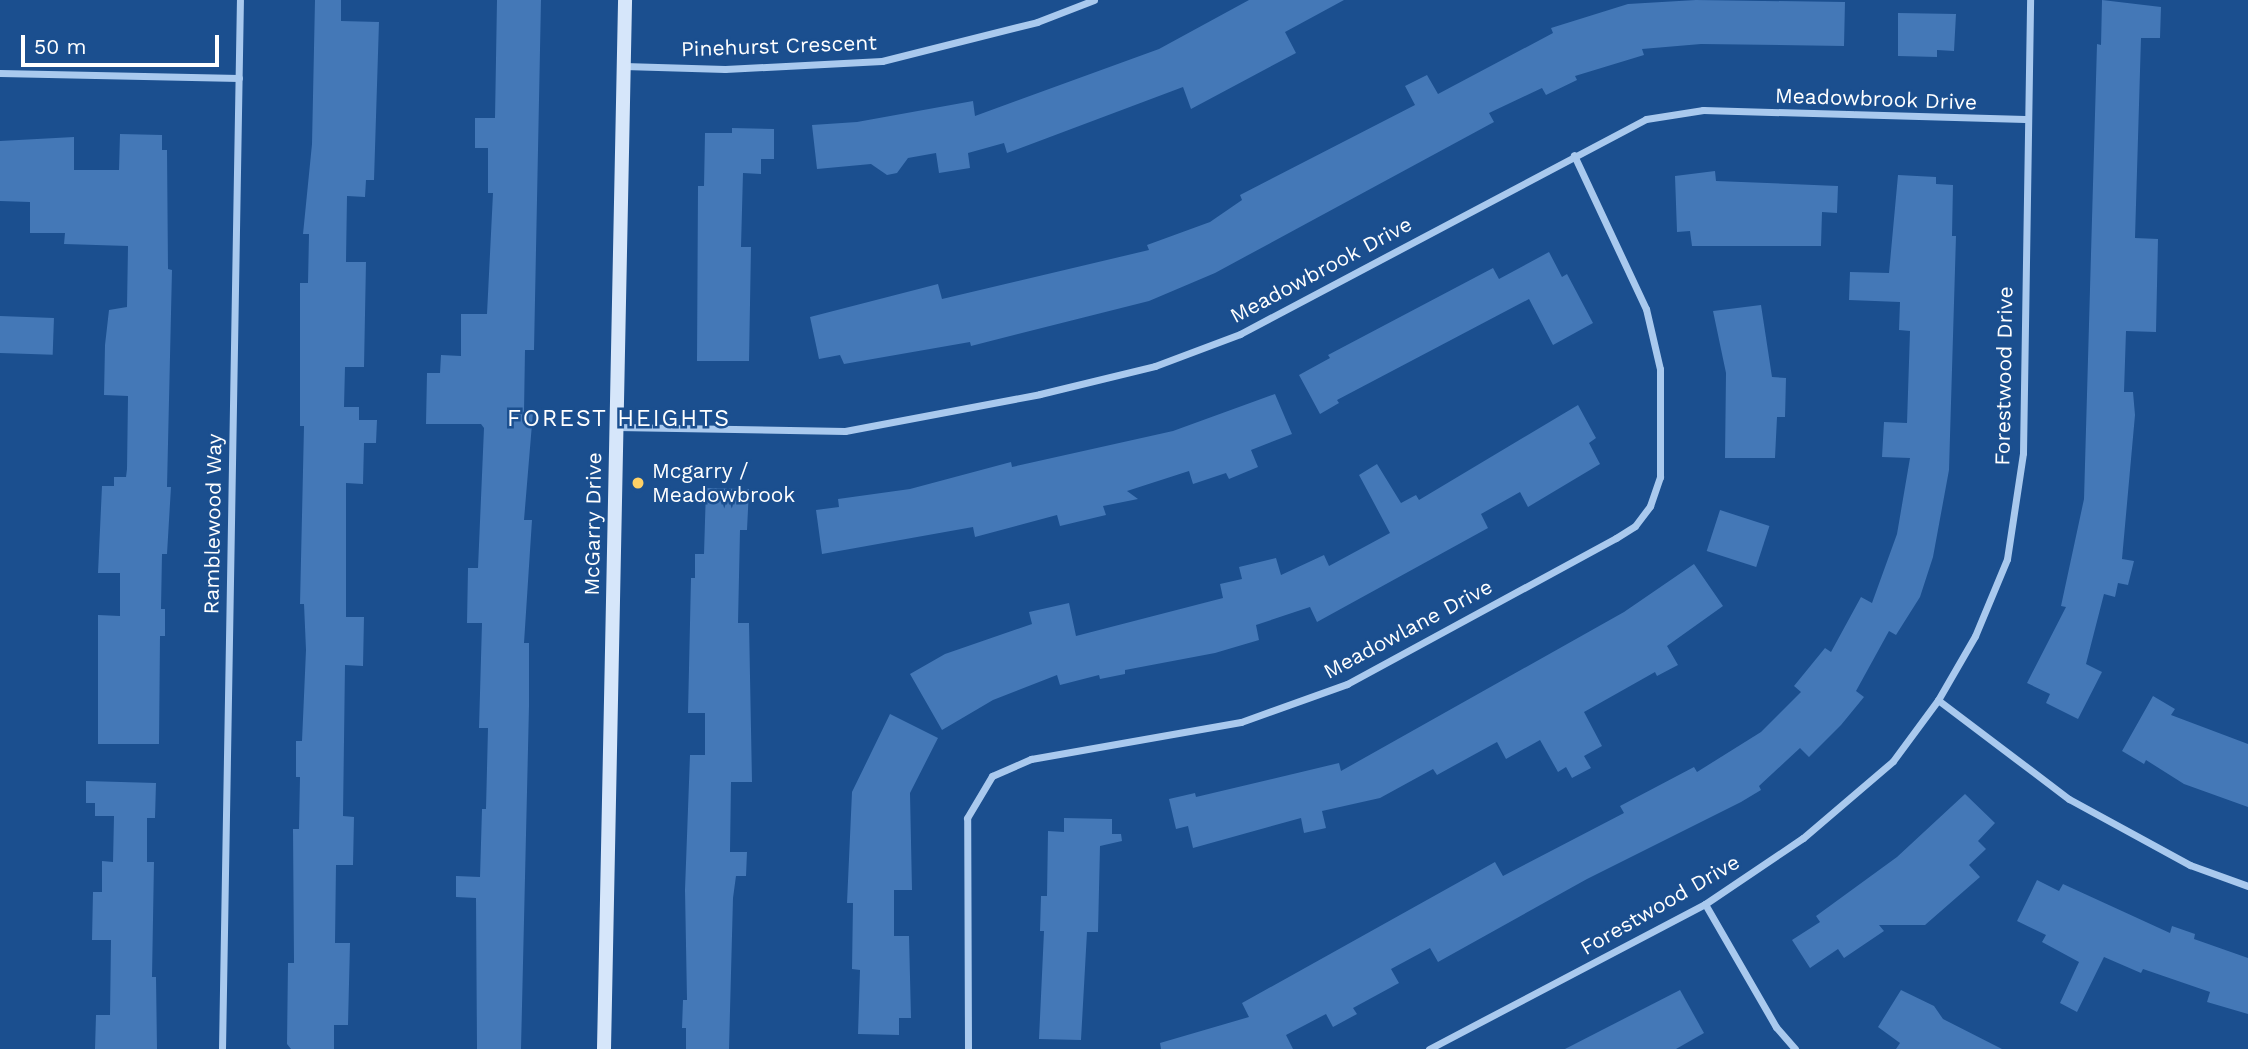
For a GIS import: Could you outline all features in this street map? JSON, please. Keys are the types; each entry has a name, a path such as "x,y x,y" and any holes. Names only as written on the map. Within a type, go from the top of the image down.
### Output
{"street":[{"name":"Ramblewood Way","path":"222,1049 240,0"},
{"name":"McGarry Drive","path":"604,1049 625,0"},
{"name":"Pinehurst Crescent","path":"624,66 725,69 882,61 1037,22 1094,0"},
{"name":"Forestwood Drive","path":"1429,1049 1705,904 1803,838 1883,769 1938,700 1975,636 2007,559 2023,453 2025,120 2031,0"},
{"path":"0,73 239,78"},
{"name":"Meadowbrook Drive","path":"616,428 845,431 1028,396 1155,366 1240,334 1646,119 1703,110 2025,120"},
{"name":"Meadowlane Drive","path":"968,1049 967,818 992,776 1031,759 1241,722 1347,684 1616,538 1635,526 1650,506 1660,477 1660,369 1646,309 1574,155"},
{"path":"1938,700 2069,799 2190,865 2248,886"},
{"path":"1705,904 1776,1027 1795,1049"}],"building":[{"path":"315,0 341,0 341,21 379,22 374,180 366,180 365,197 347,196 346,262 366,262 364,367 345,367 344,407 359,407 359,420 377,420 376,443 364,443 363,484 346,483 346,617 364,617 363,666 345,665 343,816 354,817 353,865 336,865 335,943 350,943 348,1025 334,1025 334,1049 291,1049 287,1044 288,963 294,963 293,829 299,829 300,777 296,777 296,741 302,741 306,650 304,604 300,604 304,426 300,426 300,283 308,283 309,234 303,234 312,144"},
{"path":"497,0 541,0 534,350 525,350 524,412 533,412 524,520 532,520 524,643 529,643 529,706 521,1049 477,1049 476,898 456,897 456,876 480,877 482,809 486,809 488,728 479,728 482,623 467,623 468,568 478,568 484,428 481,424 426,424 427,373 440,373 441,355 461,356 461,314 487,314 493,193 488,193 488,148 475,148 475,118 495,118"},
{"path":"1249,0 1344,0 1285,32 1296,53 1191,109 1183,87 1007,153 1004,143 968,153 970,168 939,173 936,153 908,158 897,173 887,175 871,164 817,169 812,125 857,122 973,101 975,116 1159,49"},
{"path":"1696,0 1845,2 1844,46 1701,44 1642,49 1644,55 1575,76 1577,80 1546,95 1542,88 1489,113 1494,122 1215,273 1149,301 971,346 970,342 844,364 840,355 819,359 810,317 938,284 942,299 1149,250 1147,245 1210,222 1242,200 1240,195 1415,105 1405,86 1427,75 1438,94 1553,33 1551,28 1628,4"},
{"path":"2102,0 2161,7 2160,38 2141,38 2135,238 2158,239 2156,332 2126,331 2124,392 2133,392 2135,415 2122,559 2134,561 2128,585 2118,583 2115,597 2104,594 2086,664 2102,672 2078,719 2046,703 2050,694 2027,683 2066,607 2061,606 2084,499 2097,44 2101,45"},
{"path":"1898,13 1956,14 1954,51 1937,50 1937,57 1898,56"},
{"path":"732,128 774,129 774,159 761,159 761,174 743,173 741,247 751,247 749,361 697,361 698,186 704,186 705,133 732,133"},
{"path":"120,134 162,135 162,150 167,150 168,269 172,270 167,487 171,487 167,554 162,554 161,609 165,609 165,636 160,636 159,744 98,744 98,615 120,616 120,573 98,573 102,486 114,486 114,477 126,477 127,469 128,396 104,395 105,345 109,310 127,307 128,246 64,244 65,233 30,233 30,202 0,201 0,141 74,137 74,170 119,170"},
{"path":"1715,171 1716,181 1838,186 1837,213 1822,212 1821,246 1692,246 1690,231 1677,232 1675,176"},
{"path":"1898,175 1936,177 1936,184 1953,185 1952,236 1956,236 1949,470 1933,557 1920,597 1896,635 1889,631 1856,691 1864,697 1841,725 1809,757 1800,748 1759,786 1761,790 1741,802 1587,879 1438,962 1430,948 1391,969 1399,983 1353,1008 1357,1014 1333,1027 1326,1014 1286,1035 1293,1049 1161,1049 1160,1043 1249,1017 1242,1003 1495,862 1503,876 1624,813 1620,806 1694,767 1697,772 1761,732 1801,692 1794,686 1825,648 1831,652 1861,597 1872,603 1897,534 1910,458 1882,457 1884,422 1907,423 1910,331 1899,330 1900,302 1849,300 1850,272 1889,273"},
{"path":"1549,252 1562,277 1567,274 1593,323 1553,345 1529,299 1337,400 1339,403 1320,414 1299,375 1330,358 1328,355 1493,268 1499,279"},
{"path":"1761,305 1772,377 1786,378 1785,417 1777,417 1775,458 1725,458 1726,373 1713,311"},
{"path":"0,316 54,318 53,355 0,353"},
{"path":"1275,394 1292,434 1251,450 1258,467 1229,479 1226,473 1193,484 1189,471 1127,491 1138,499 1103,506 1106,515 1060,526 1057,515 975,537 973,527 822,554 816,510 839,507 838,499 910,489 1011,462 1012,467 1173,431"},
{"path":"1578,405 1596,438 1589,443 1600,464 1528,507 1520,492 1481,514 1488,528 1317,622 1310,607 1256,625 1259,640 1215,653 1125,670 1125,674 1100,679 1099,675 1060,685 1057,675 993,700 942,730 910,674 945,654 1032,624 1029,612 1069,603 1076,636 1223,598 1220,584 1242,579 1239,567 1276,558 1281,575 1324,555 1329,566 1390,533 1359,475 1377,464 1401,503 1416,495 1419,500"},
{"path":"706,488 749,489 747,530 740,530 738,623 749,623 752,782 731,782 730,852 747,852 746,876 736,876 733,898 729,1049 686,1049 686,1028 682,1028 683,1000 687,1000 685,890 690,755 705,755 705,713 688,713 691,578 695,578 695,554 704,554"},
{"path":"1720,510 1769,526 1756,567 1707,551"},
{"path":"1694,564 1723,606 1667,646 1678,665 1657,676 1655,672 1584,712 1602,746 1584,756 1591,768 1572,778 1566,767 1558,772 1540,740 1506,759 1497,742 1437,775 1433,769 1380,798 1322,811 1326,828 1304,833 1301,818 1193,848 1188,826 1176,829 1169,799 1195,793 1196,797 1339,763 1341,771 1624,612"},
{"path":"2153,696 2175,709 2171,715 2248,744 2248,807 2184,784 2146,760 2144,764 2122,751"},
{"path":"890,714 938,738 910,793 912,890 894,890 894,936 909,936 911,1018 899,1018 899,1035 858,1034 860,970 852,969 853,903 847,903 852,792"},
{"path":"86,781 156,783 155,818 147,818 147,862 154,862 152,977 156,977 157,1049 95,1049 96,1015 110,1015 111,940 92,940 93,892 102,892 102,861 113,862 114,816 95,816 95,803 86,803"},
{"path":"1965,794 1995,823 1978,841 1986,849 1969,865 1980,877 1925,925 1879,925 1884,931 1844,958 1838,949 1810,968 1792,940 1820,922 1816,916 1897,857"},
{"path":"1064,818 1112,819 1112,834 1121,834 1122,841 1100,846 1098,932 1087,932 1081,1040 1039,1039 1044,931 1040,931 1041,896 1047,896 1048,831 1064,832"},
{"path":"2037,880 2059,891 2063,884 2170,933 2172,926 2195,934 2194,939 2248,958 2248,1014 2207,1002 2210,992 2143,969 2141,973 2104,957 2077,1012 2060,1003 2079,962 2042,942 2046,935 2017,921"},
{"path":"1680,990 1704,1033 1676,1049 1565,1049"},
{"path":"1901,990 1934,1006 1943,1019 2002,1049 1896,1049 1900,1043 1878,1027"}],"place":[{"name":"Mcgarry / Meadowbrook","path":"638,483"}],"district":[{"name":"FOREST HEIGHTS","path":"619,419"}]}
